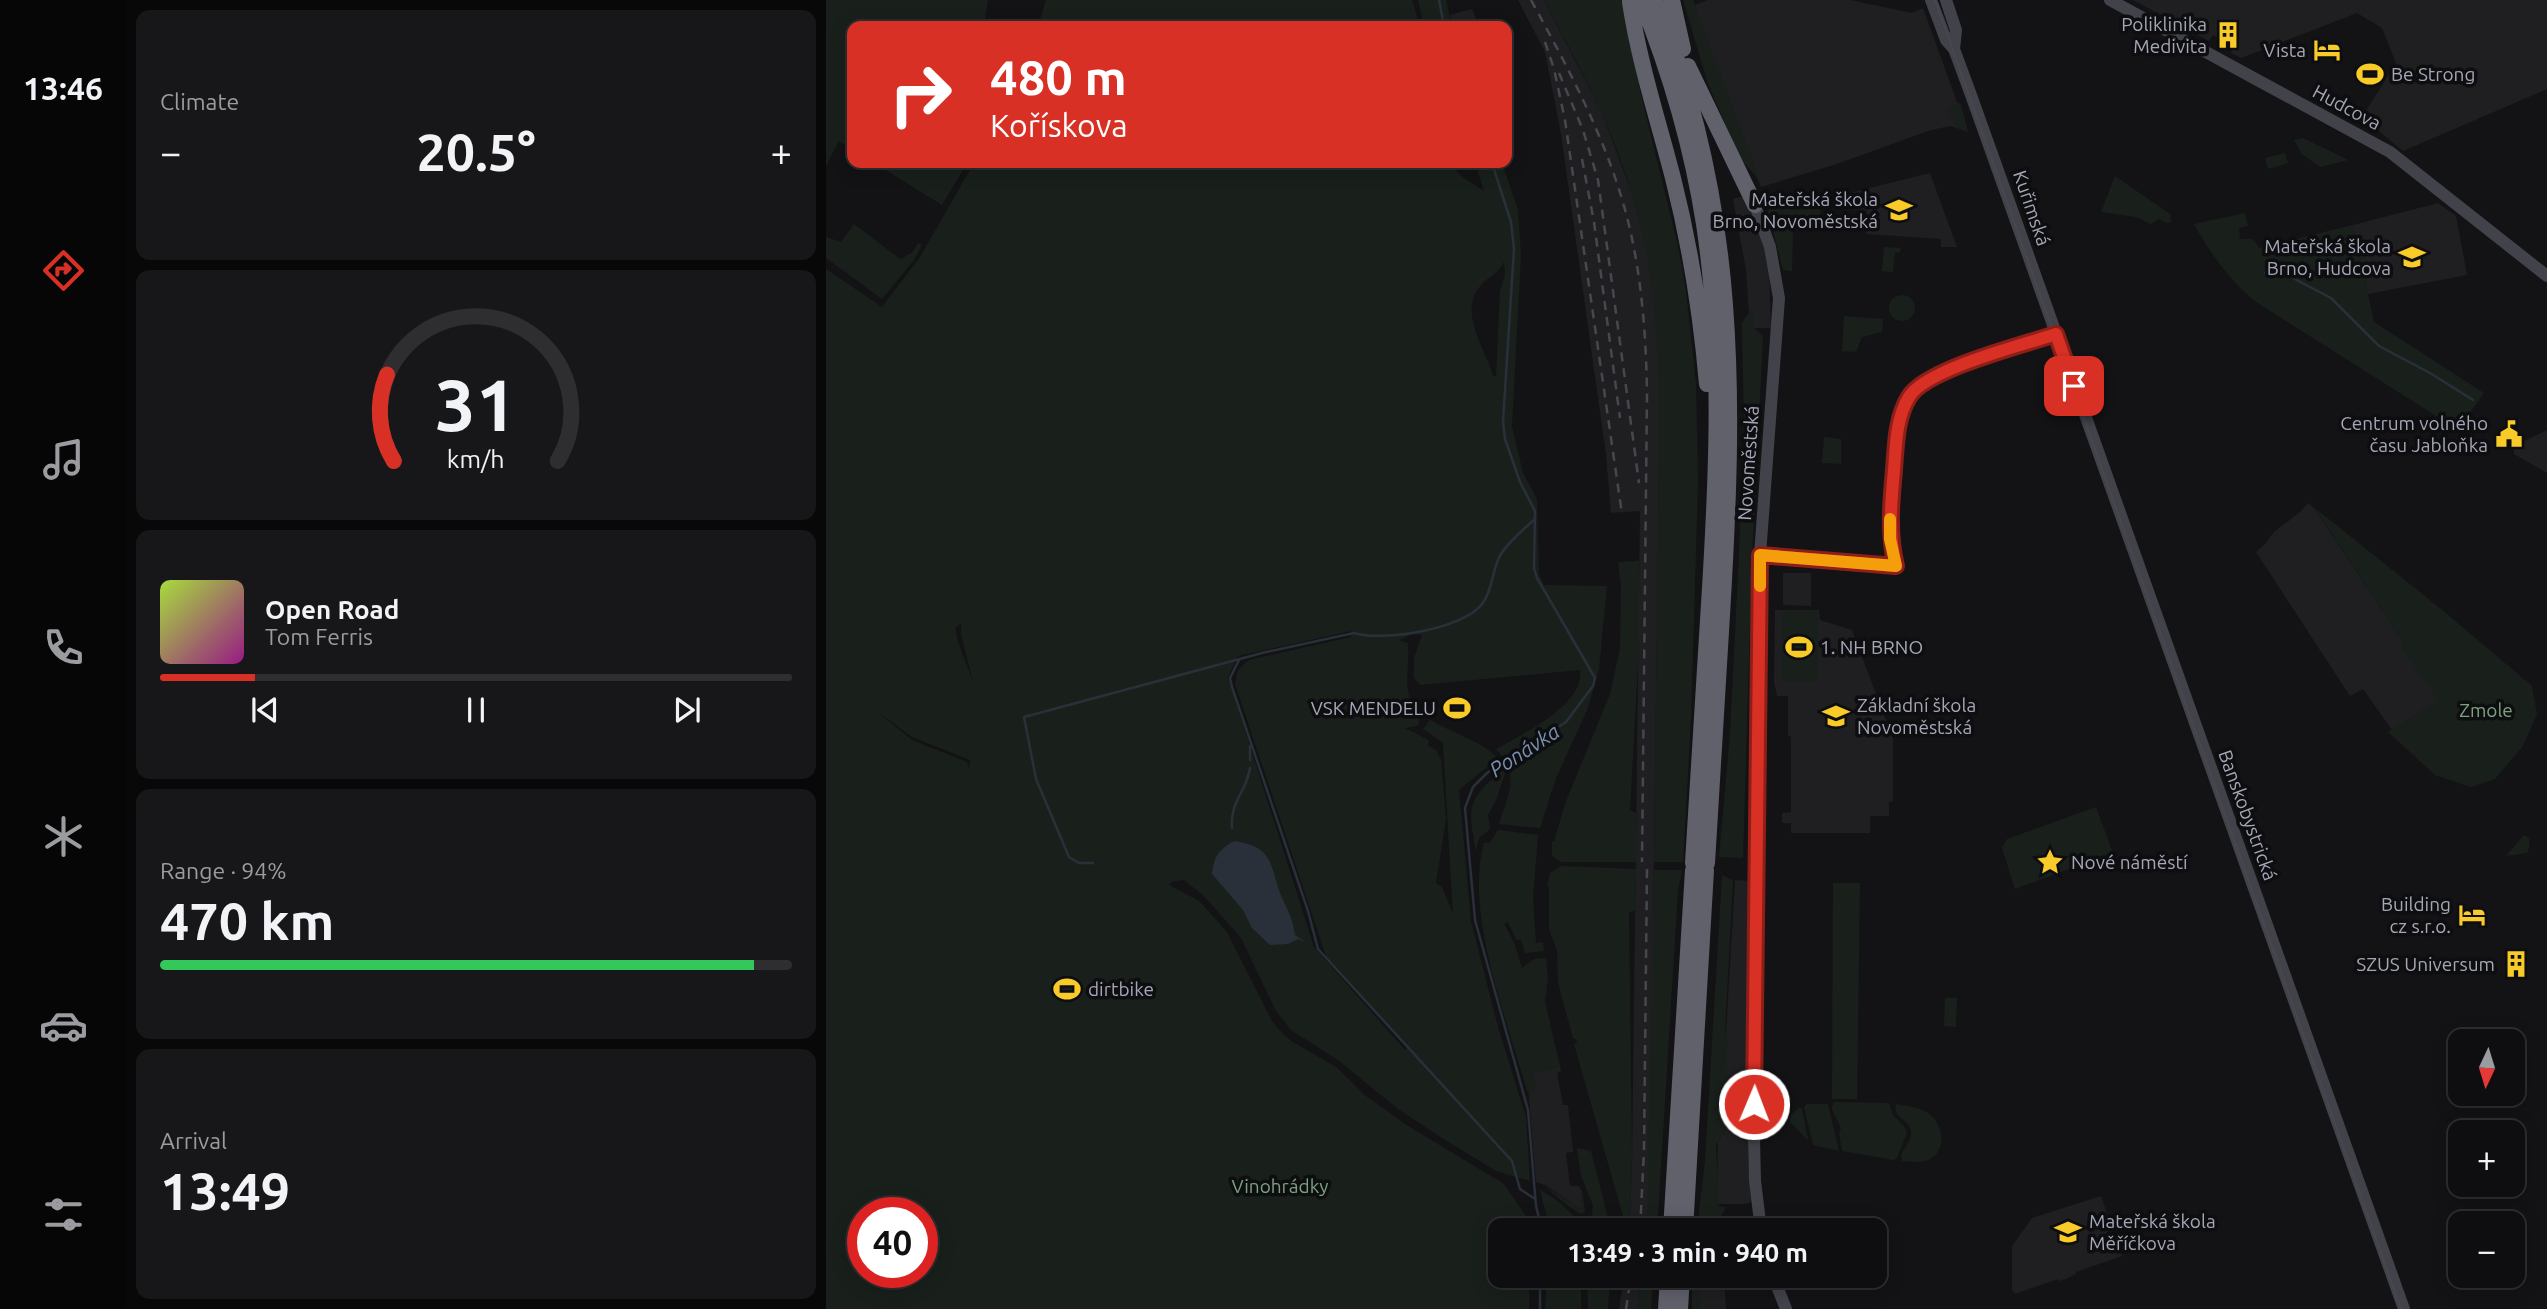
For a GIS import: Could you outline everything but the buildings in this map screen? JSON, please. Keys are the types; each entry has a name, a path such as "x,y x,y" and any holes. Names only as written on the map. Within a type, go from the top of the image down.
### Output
{"highway":[{"path":"1657,0 1670,21 1688,68 1755,205"},
{"path":"1657,0 1680,68 1705,160"},
{"path":"1672,0 1702,120 1705,160 1725,281 1731,395 1727,526 1672,1218"},
{"path":"1636,1 1654,35 1690,152 1707,248 1716,352 1715,498 1685,1218"},
{"path":"1636,1 1641,57 1676,188 1692,266 1704,347 1715,498"},
{"path":"1666,1309 1667,1288"},
{"path":"1680,1309 1681,1288"}],"street":[{"path":"1931,0 1946,40 1954,49"},
{"path":"1946,0 1956,30 1954,49"},
{"name":"Hudcova","path":"2110,0 2390,152 2547,276"},
{"name":"Kuřimská","path":"1954,49 2056,334"},
{"name":"Novoměstská","path":"1755,205 1769,240 1779,298 1760,555 1754,1139 1760,1218"},
{"path":"1760,555 1896,566 1890,539 1891,506 1899,423 1911,394 1922,383 1947,371 2056,334"},
{"name":"Banskobystrická","path":"2056,334 2403,1309"},
{"path":"1778,1288 1786,1309"}],"shaded area":[{"path":"1518,0 1544,0 1602,113 1633,196 1647,250 1655,309 1659,371 1659,467 1648,1218 1630,1218 1640,511 1611,513 1606,455 1561,134 1545,52"},
{"path":"1708,0 1850,0 1912,13 1923,8 1957,102 1961,105 1968,132 1951,126 1931,130 1837,164 1761,187 1718,83 1695,5"},
{"path":"2133,0 2547,0 2547,89 2403,151 2374,127 2373,118 2364,114 2396,63 2382,28 2357,13 2241,58 2231,53 2234,46 2213,35 2209,41"},
{"path":"1472,9 1477,21 1452,21 1450,15"},
{"name":"Mateřská škola Brno, Novoměstská","path":"1930,173 1957,247 1941,247 1941,239 1866,234 1867,211 1844,209 1845,194"},
{"path":"1744,196 1759,229 1769,264 1771,328 1750,328 1746,270 1733,199"},
{"name":"Mateřská škola Brno, Hudcova","path":"2438,203 2456,216 2467,275 2368,294 2353,225"},
{"path":"2547,430 2547,473 2514,454 2514,446"},
{"path":"2308,503 2315,509 2401,639 2402,647 2439,700 2392,730 2363,689 2350,696 2256,552 2274,532"},
{"path":"1783,573 1811,573 1811,606 1783,605"},
{"name":"Základní škola Novoměstská","path":"1775,610 1819,610 1820,620 1852,630 1893,739 1893,801 1889,802 1889,816 1870,816 1870,833 1791,833 1791,823 1782,823 1782,813 1791,812 1791,737 1788,736 1788,696 1777,696 1774,682"},
{"path":"1234,841 1256,847 1268,858 1291,917 1295,935 1305,942 1298,939 1288,944 1270,945 1252,928 1243,910 1212,874 1218,854"},
{"path":"1735,880 1751,881 1748,1163 1751,1201 1741,1204 1717,1204 1718,1142 1726,1129 1726,1033"},
{"path":"1560,1066 1561,1071 1557,1073 1563,1105 1568,1105 1573,1152 1566,1153 1570,1186 1579,1186 1582,1191 1581,1210 1546,1185 1536,1182 1527,1074"},
{"name":"Mateřská škola Měříčkova","path":"2101,1196 2122,1256 2076,1272 2066,1279 2058,1279 2015,1294 2012,1290 2012,1246 2032,1218"},
{"path":"1622,1288 1640,1288 1637,1309 1619,1309"},
{"path":"1697,1288 1725,1288 1726,1309 1700,1309"}],"green space":[{"path":"826,0 988,0 985,21 847,21 847,146 839,141 826,166"},
{"path":"1046,0 1412,0 1418,21 1040,21"},
{"path":"1418,0 1446,0 1451,21 1423,21"},
{"path":"1544,0 1622,0 1686,291 1696,384 1698,481 1691,718 1683,862 1654,862 1659,410 1657,335 1648,260 1632,193 1611,136"},
{"path":"1683,0 1693,0 1761,182 1740,158 1708,84"},
{"path":"1960,103 1967,128 1963,130 1956,127 1946,109"},
{"path":"2303,138 2348,160 2320,167 2302,154 2294,140"},
{"path":"2285,153 2288,163 2268,169 2265,158"},
{"path":"882,168 964,168 942,205"},
{"name":"Vinohrádky","path":"971,168 1453,168 1484,191 1477,168 1504,168 1518,210 1521,255 1512,426 1523,473 1537,499 1539,574 1544,585 1607,586 1599,669 1588,708 1556,778 1540,828 1499,824 1509,794 1510,776 1504,758 1496,749 1535,727 1562,707 1579,683 1580,670 1420,685 1414,678 1414,658 1422,635 1413,634 1399,640 1408,643 1408,690 1420,714 1418,726 1405,728 1429,740 1428,746 1436,750 1441,759 1446,819 1436,883 1442,887 1453,914 1443,743 1423,729 1430,720 1474,741 1498,758 1459,790 1471,921 1498,1027 1526,1117 1530,1181 1496,1171 1442,1138 1398,1109 1338,1060 1291,1030 1276,1011 1241,938 1205,897 1184,880 1171,882 1169,885 1199,901 1227,932 1272,1021 1291,1041 1336,1067 1366,1096 1405,1124 1504,1184 1527,1218 1488,1218 1488,1288 1529,1288 1529,1309 826,1309 826,269 882,307 920,257","holes":["1504,262 1505,275 1500,291 1496,376 1493,376 1475,330 1472,307 1474,296 1481,285","961,623 961,634 973,682 955,628","1351,631 1351,637 1249,660 1238,670 1235,684 1326,956 1409,1047 1405,1050 1314,947 1228,677 1238,656","873,708 912,737 970,760 969,770 967,762 912,740"]},
{"path":"2115,176 2170,214 2171,222 2166,223 2159,219 2151,224 2136,217 2101,212"},
{"path":"1805,189 1805,201 1821,202 1819,231 1793,230 1792,271 1783,270 1768,211 1773,202"},
{"path":"2245,213 2248,226 2239,228 2240,239 2253,239 2259,248 2353,225 2374,322 2484,393 2462,424 2452,426 2247,294 2222,266 2194,224"},
{"path":"854,224 900,259 913,252 918,243 922,245 914,260 882,299 826,258 826,237 841,242"},
{"path":"1884,247 1901,248 1900,252 1895,253 1893,272 1882,271"},
{"path":"1902,295 1911,299 1915,308 1911,317 1902,321 1893,317 1889,308 1893,299"},
{"path":"1752,308 1754,328 1763,336 1752,558 1743,858 1719,857 1730,735 1739,554 1744,422 1742,323"},
{"path":"1844,316 1883,319 1882,332 1862,337 1856,352 1842,351"},
{"path":"1824,437 1841,439 1841,464 1822,463"},
{"name":"Zmole","path":"2315,508 2532,686 2537,714 2523,746 2495,779 2471,787 2435,775 2388,732 2438,700 2401,647 2401,639"},
{"path":"1639,561 1639,646 1630,810 1636,813 1636,862 1561,862 1552,856 1552,841 1610,694 1620,649 1621,585 1618,562"},
{"name":"1. NH BRNO","path":"1781,611 1818,611 1818,682 1781,682"},
{"path":"1503,765 1506,770 1488,815 1490,829 1479,838 1476,851 1471,817 1474,800 1497,775 1495,768"},
{"path":"2096,807 2114,856 2085,866 2082,864 2015,889 2002,848 2007,839"},
{"path":"1498,830 1538,835 1533,898 1536,943 1543,942 1544,951 1525,953 1521,940 1516,940 1508,922 1504,924 1514,942 1522,968 1536,958 1546,959 1548,979 1545,1002 1560,1066 1533,1073 1536,1084 1535,1091 1531,1093 1527,1091 1500,1001 1484,934 1479,871 1484,843 1490,843"},
{"path":"2524,835 2529,838 2527,853 2506,856"},
{"path":"1561,866 1636,869 1635,911 1629,912 1632,1157 1629,1218 1624,1218 1574,1044 1577,1043 1576,1039 1573,1038 1558,983 1557,951 1549,929 1547,887 1550,873"},
{"path":"1654,870 1682,870 1678,891 1658,1218 1647,1218"},
{"path":"1722,875 1733,880 1725,1033 1726,1129 1716,1145 1719,1206 1726,1207 1720,1218 1698,1218 1705,1161"},
{"path":"1833,883 1860,883 1857,1099 1832,1099"},
{"path":"1945,998 1957,998 1956,1027 1944,1026"},
{"path":"1833,1102 1889,1103 1893,1115 1907,1133 1897,1158 1894,1160 1842,1151 1839,1133 1841,1128 1832,1109"},
{"path":"1807,1104 1828,1104 1839,1151 1813,1145 1804,1107"},
{"path":"1896,1104 1921,1109 1934,1118 1941,1132 1941,1139 1937,1153 1932,1158 1921,1162 1902,1161 1901,1155 1911,1133 1908,1124 1897,1113"},
{"path":"1802,1108 1808,1140 1790,1122 1791,1115"},
{"path":"1577,1148 1591,1151 1608,1218 1592,1218 1593,1205 1581,1176"},
{"path":"1541,1183 1581,1210 1582,1191 1585,1212 1576,1212"},
{"path":"1540,1190 1574,1218 1547,1218"},
{"path":"1546,1288 1581,1288 1581,1309 1545,1309"},
{"path":"1587,1288 1609,1288 1608,1309 1588,1309"},
{"path":"1640,1288 1652,1288 1651,1309 1637,1309"},
{"path":"1692,1288 1698,1288 1700,1309 1692,1309"}],"waterway":[{"name":"Ponávka","path":"1439,0 1443,21"},
{"name":"Ponávka","path":"1494,168 1511,222 1514,249 1503,422 1505,439 1520,482 1535,511 1534,568 1537,578 1595,678 1593,686 1566,722 1487,773 1473,787 1465,808 1475,920 1528,1110 1539,1218"},
{"path":"2265,273 2287,275 2331,298 2379,346 2473,400"},
{"path":"1093,863 1079,863 1069,857 1036,779 1024,717 1262,653 1354,633 1384,636 1441,627 1472,613 1482,604 1501,554 1535,519"},
{"path":"1239,660 1230,678 1232,687 1308,911 1318,949 1512,1161 1520,1189 1535,1199"},
{"path":"1250,746 1250,760"},
{"path":"1232,828 1233,810 1250,768"},
{"name":"Ponávka","path":"1540,1288 1540,1309"}],"tram line":[{"path":"1935,0 2401,1309"}],"railway":[{"path":"1531,0 1582,97 1604,147 1622,199 1634,247 1641,296 1647,395 1642,862"},
{"path":"1545,42 1565,120 1622,514"},
{"path":"1559,73 1583,130 1598,180 1639,483"},
{"path":"1582,159 1594,222 1620,418"},
{"path":"1641,1218 1644,1151 1647,869"},
{"path":"1626,1309 1629,1288"}],"slow traffic":[{"path":"1760,586 1760,555 1896,566 1890,539 1890,519"}],"place":[{"name":"Poliklinika Medivita","path":"2228,35"},
{"name":"Vista","path":"2327,50"},
{"name":"Be Strong","path":"2370,74"},
{"name":"Mateřská škola Brno, Novoměstská","path":"1899,210"},
{"name":"Mateřská škola Brno, Hudcova","path":"2412,257"},
{"name":"Centrum volného času Jabloňka","path":"2509,434"},
{"name":"1. NH BRNO","path":"1799,647"},
{"name":"VSK MENDELU","path":"1457,708"},
{"name":"Základní škola Novoměstská","path":"1836,716"},
{"name":"Nové náměstí","path":"2050,862"},
{"name":"Building cz s.r.o.","path":"2472,915"},
{"name":"SZUS Universum","path":"2516,964"},
{"name":"dirtbike","path":"1067,989"},
{"name":"Mateřská škola Měříčkova","path":"2068,1232"}],"route":[{"path":"1754,1104 1760,555 1896,566 1890,539 1890,523 1898,429 1902,411 1911,394 1922,383 1947,371 2056,334 2074,386"}]}
